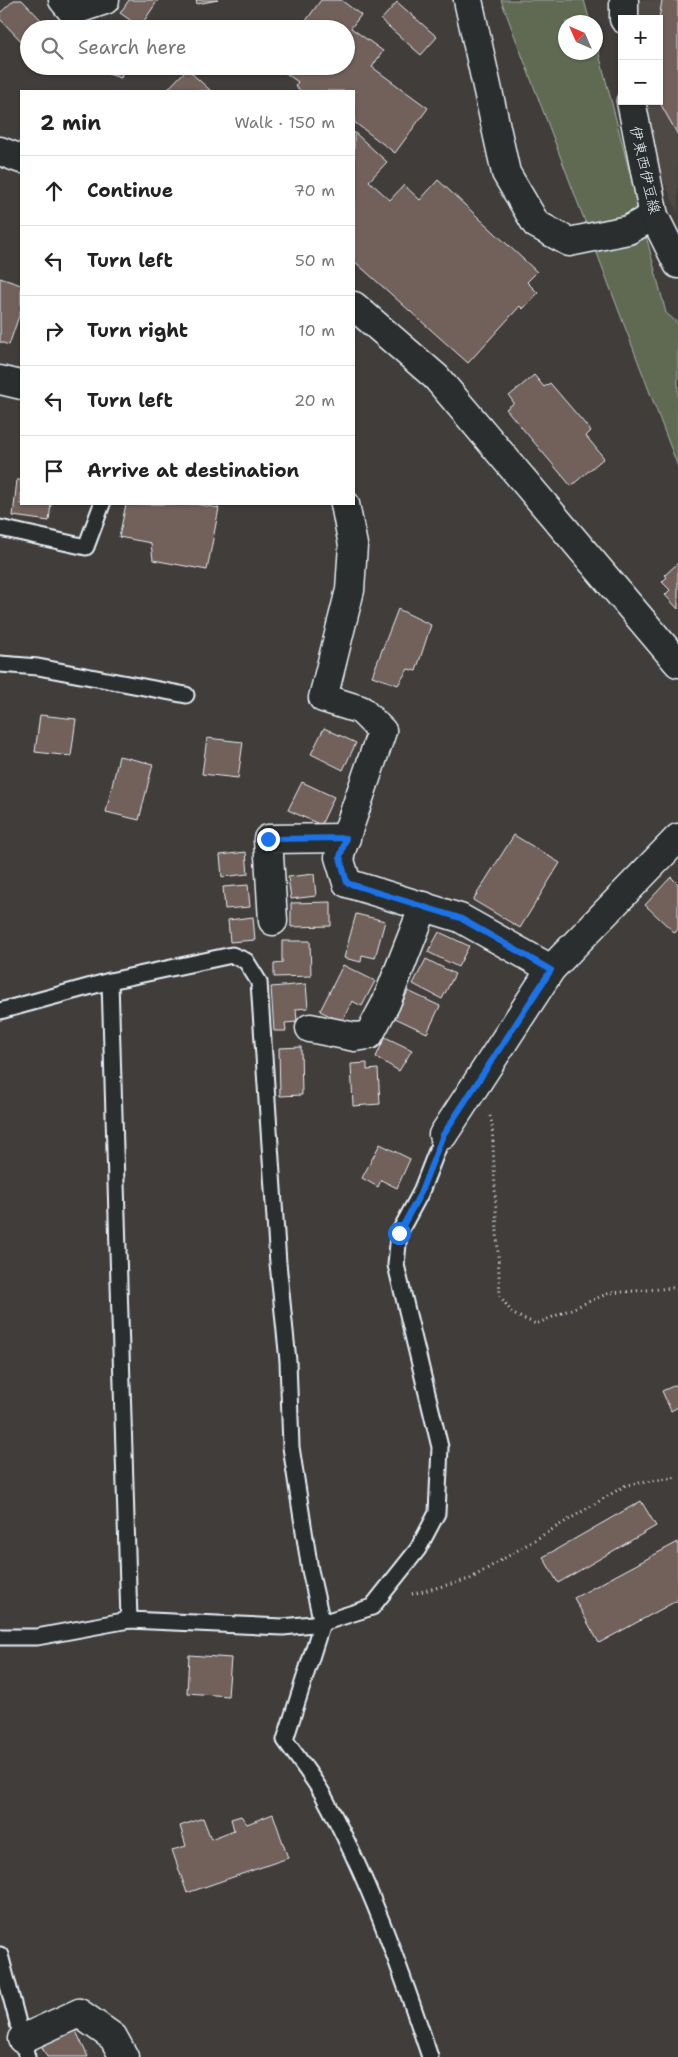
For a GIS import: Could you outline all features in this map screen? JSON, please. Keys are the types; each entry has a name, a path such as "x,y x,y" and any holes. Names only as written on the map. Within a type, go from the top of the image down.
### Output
{"street":[{"path":"63,0 72,11 105,0"},
{"path":"468,0 506,173 536,224 568,242 628,230 654,216"},
{"path":"624,0 624,15"},
{"name":"伊東西伊豆線","path":"632,105 654,216 678,264"},
{"path":"0,151 20,158"},
{"path":"355,307 436,377 678,663"},
{"path":"0,380 20,385"},
{"path":"345,505 353,545 350,590 323,698 361,710 382,731 340,857 347,883 460,918 551,970"},
{"path":"273,921 268,839 346,838"},
{"path":"443,1135 551,970 678,838"},
{"path":"310,1028 355,1038 369,1035 386,1003 424,906"},
{"path":"24,2048 79,2013 112,2037 124,2057"}],"lane":[{"path":"0,528 86,547 102,505"},
{"path":"0,664 38,667 186,695"},
{"path":"0,1011 110,981 232,955 246,961 259,982 278,1254 288,1361 290,1447 310,1570 322,1623 285,1740 321,1793 372,1896 396,1955 430,2057"},
{"path":"110,981 129,1620"},
{"path":"0,1637 36,1637 129,1620 283,1627 322,1623 372,1607 418,1549 437,1513 440,1448 396,1265 399,1233 420,1194 443,1135"},
{"path":"0,1955 24,2048"}],"path":[{"path":"479,1080 492,1123 500,1296 513,1314 536,1324 609,1293 672,1288 678,1290"},
{"path":"408,1595 470,1579 626,1485 678,1477"}],"shaded area":[{"path":"635,0 678,0 678,214 653,155 647,105 663,105 663,15 637,15"}],"green space":[{"path":"501,0 584,0 588,15 558,15 558,60 601,60 666,313 678,323 678,467"}],"building":[{"path":"14,0 22,0 41,20 20,20 20,40 0,19 0,13"},
{"path":"129,0 158,0 145,20 130,20 120,13"},
{"path":"196,0 218,0 197,4"},
{"path":"321,0 341,0 361,15 355,23 355,20 307,20"},
{"path":"662,0 678,0 678,135 661,105 663,105 663,15 660,15"},
{"path":"397,2 437,37 421,55 381,20"},
{"path":"355,31 383,51 372,67 428,108 395,153 355,123 355,90 300,90 295,86 298,82 288,75 355,75"},
{"path":"181,75 194,75 210,90 167,90"},
{"path":"355,133 387,162 369,181 390,200 404,185 420,200 438,180 537,272 527,282 538,293 523,309 520,306 468,363 355,262"},
{"path":"0,278 20,285 20,313 9,345 0,342"},
{"path":"534,375 544,387 550,383 591,431 586,436 604,458 571,486 506,409 514,403 509,396"},
{"path":"17,480 20,480 20,505 51,505 49,521 13,516"},
{"path":"126,505 201,505 219,508 207,570 153,560 151,543 119,537"},
{"path":"678,563 678,609 665,595 670,590 662,582 667,577 665,575"},
{"path":"398,609 431,625 416,671 408,669 398,685 372,676"},
{"path":"40,715 76,719 71,756 35,752"},
{"path":"324,728 356,743 343,770 311,754"},
{"path":"207,738 243,742 238,778 202,774"},
{"path":"119,756 153,764 139,820 106,812"},
{"path":"302,782 334,797 321,825 288,810"},
{"path":"514,835 560,863 520,928 473,900"},
{"path":"246,852 248,874 222,877 220,855"},
{"path":"314,874 316,896 291,899 288,877"},
{"path":"671,877 678,884 678,929 675,933 645,905"},
{"path":"248,885 250,907 225,909 223,887"},
{"path":"331,902 331,926 291,927 291,903"},
{"path":"356,914 385,921 375,958 362,955 361,962 344,958"},
{"path":"253,917 255,940 230,942 228,920"},
{"path":"439,932 469,946 458,967 428,952"},
{"path":"282,941 310,941 311,976 274,977 274,964 282,963"},
{"path":"426,959 455,974 442,999 413,984"},
{"path":"343,965 375,981 362,1006 352,1001 342,1022 320,1011"},
{"path":"306,984 308,1008 296,1009 297,1022 285,1023 286,1031 274,1031 271,987"},
{"path":"408,991 440,1006 427,1033 395,1018"},
{"path":"385,1037 412,1050 399,1071 376,1057"},
{"path":"301,1047 302,1095 280,1096 279,1048"},
{"path":"367,1063 367,1070 378,1069 380,1104 353,1106 351,1064"},
{"path":"380,1144 410,1159 397,1188 381,1180 378,1187 362,1178"},
{"path":"678,1384 678,1407 671,1411 662,1391"},
{"path":"641,1501 656,1526 558,1583 543,1557"},
{"path":"678,1542 678,1600 599,1643 574,1598"},
{"path":"189,1655 231,1658 228,1696 187,1693"},
{"path":"273,1814 288,1858 187,1893 172,1850 186,1846 180,1826 203,1818 211,1839 234,1830 231,1819 241,1816 247,1824"},
{"path":"75,2029 88,2057 47,2057 41,2045"}],"route":[{"path":"268,839 346,838 340,857 347,883 460,918 551,970 443,1135 420,1194 399,1233"}]}
